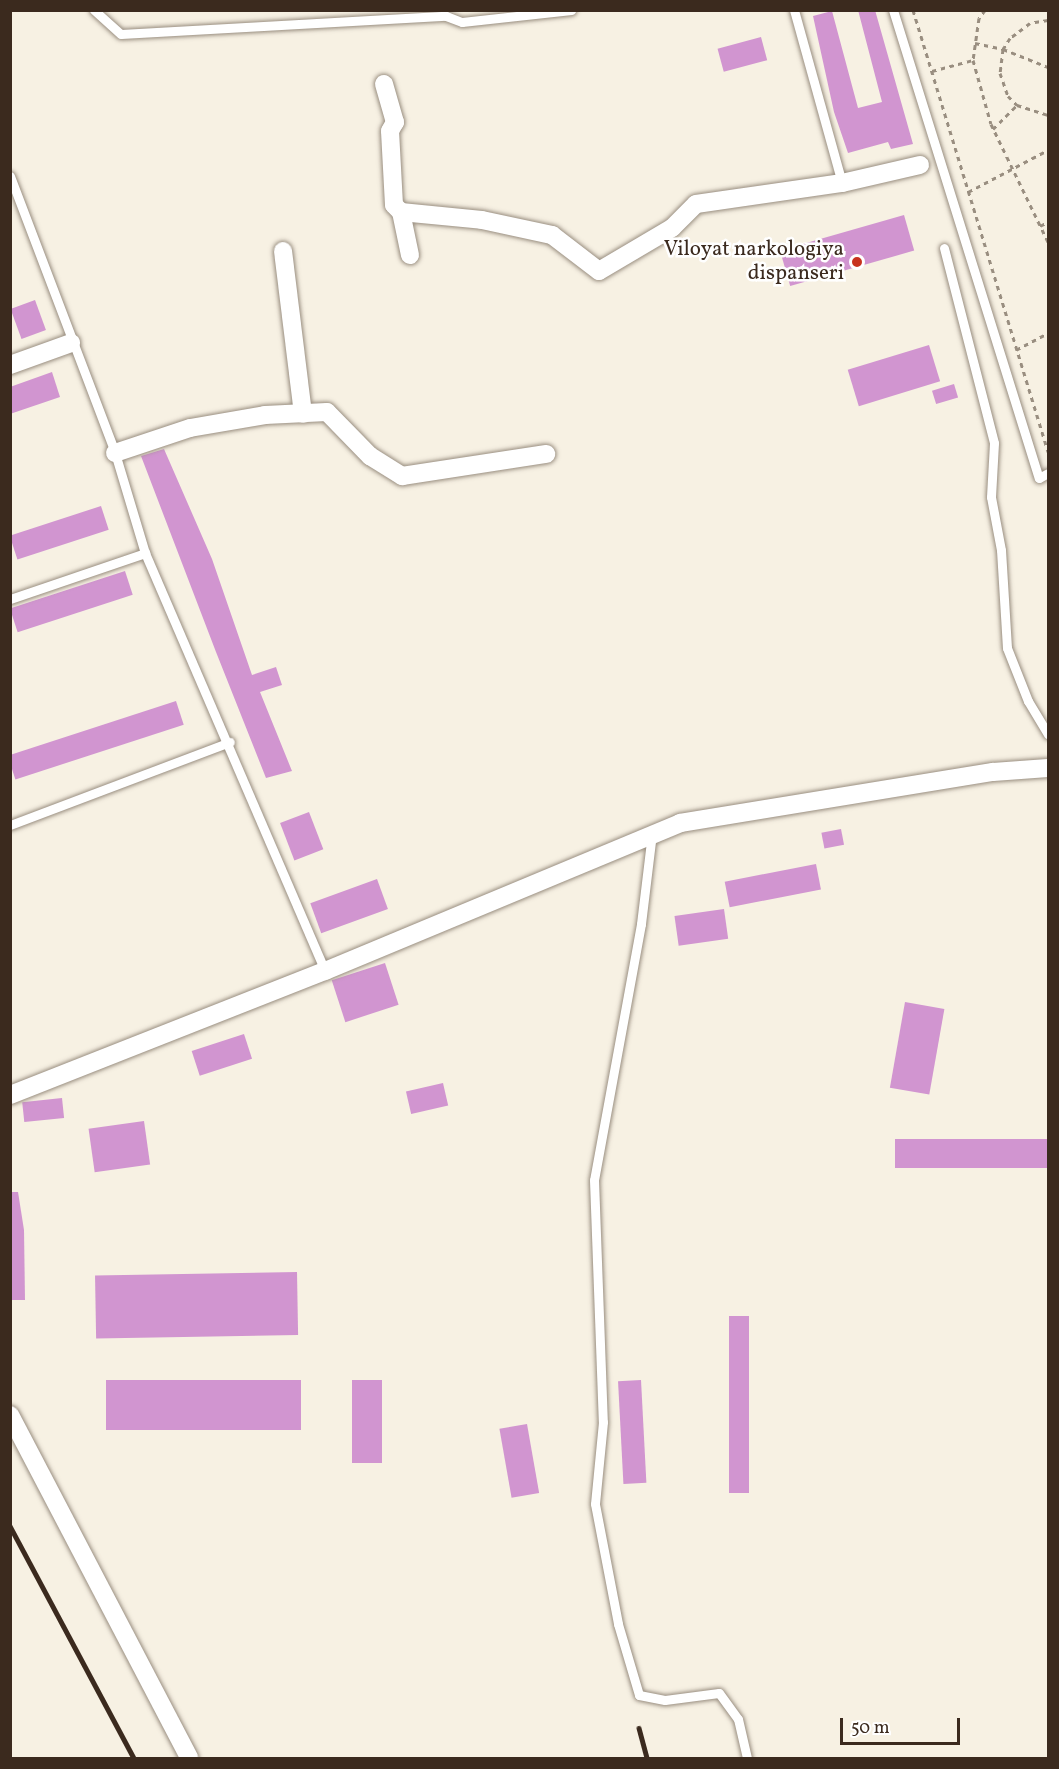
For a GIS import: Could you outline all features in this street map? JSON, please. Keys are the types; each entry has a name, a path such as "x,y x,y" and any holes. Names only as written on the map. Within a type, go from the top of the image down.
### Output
{"street":[{"path":"384,84 395,122 390,131 394,205 401,212 410,255"},
{"path":"401,212 482,220 552,235 599,270 672,228 696,204 842,183 920,165"},
{"path":"283,251 303,414"},
{"path":"10,366 72,343"},
{"path":"115,453 190,428 265,415 327,412 370,456 402,476 546,454"},
{"path":"10,1095 325,971 680,823 993,772 1048,768"},
{"path":"10,1415 189,1758"}],"lane":[{"path":"94,10 121,34 446,16 462,22 571,10"},
{"path":"794,10 842,183"},
{"path":"893,10 1039,478 1048,473"},
{"path":"10,176 115,453 146,553 230,742 325,971"},
{"path":"944,248 994,443 991,497 1001,550 1007,648 1028,701 1048,734"},
{"path":"10,599 146,553"},
{"path":"10,825 230,742"},
{"path":"652,833 641,924 594,1180 603,1422 595,1504 618,1624 639,1695 665,1700 719,1693 738,1719 747,1758"}],"path":[{"path":"913,10 1048,452"},
{"path":"985,10 979,18 973,60 993,129 1010,170 1048,242"},
{"path":"1048,20 1019,29 1003,49 1001,79 1017,105 1048,115"},
{"path":"975,43 1003,49 1048,67"},
{"path":"931,71 973,60"},
{"path":"993,129 1017,105"},
{"path":"968,192 1048,150"},
{"path":"1040,226 1048,222"},
{"path":"1016,350 1048,333"}],"building":[{"path":"858,10 875,10 913,144 891,149 888,142 848,153 834,112 813,16 832,11 858,108 882,102"},
{"path":"761,37 767,60 724,72 718,49"},
{"path":"904,215 914,251 790,286 780,251"},
{"path":"35,300 46,330 22,339 11,309"},
{"path":"929,345 940,381 859,406 848,370"},
{"path":"52,372 60,397 10,414 10,387"},
{"path":"954,384 958,397 936,404 932,391"},
{"path":"164,449 212,559 252,675 276,667 282,685 260,692 292,771 266,778 141,456"},
{"path":"101,506 109,530 17,559 10,536"},
{"path":"125,571 133,595 18,632 10,608"},
{"path":"176,701 184,725 15,779 10,755"},
{"path":"309,812 323,849 294,860 280,823"},
{"path":"841,829 844,845 824,849 821,833"},
{"path":"816,864 821,890 730,907 725,882"},
{"path":"377,879 388,909 321,933 310,903"},
{"path":"724,909 728,939 679,946 674,916"},
{"path":"385,963 399,1005 345,1022 332,980"},
{"path":"905,1002 944,1009 929,1095 890,1088"},
{"path":"244,1034 252,1059 200,1076 192,1051"},
{"path":"443,1083 448,1105 411,1114 406,1092"},
{"path":"62,1098 64,1118 24,1122 22,1102"},
{"path":"144,1121 150,1165 95,1172 89,1129"},
{"path":"895,1139 1048,1139 1048,1168 895,1168"},
{"path":"10,1192 18,1192 24,1230 25,1300 10,1300"},
{"path":"297,1272 298,1335 96,1339 95,1276"},
{"path":"729,1316 749,1316 749,1493 729,1493"},
{"path":"106,1380 301,1380 301,1430 106,1430"},
{"path":"352,1380 382,1380 382,1463 352,1463"},
{"path":"641,1380 646,1483 623,1484 618,1381"},
{"path":"527,1424 539,1493 512,1498 499,1429"}],"railway":[{"path":"10,1526 134,1758"},
{"path":"639,1728 647,1758"}],"place":[{"name":"Viloyat narkologiya dispanseri","path":"857,262"}]}
